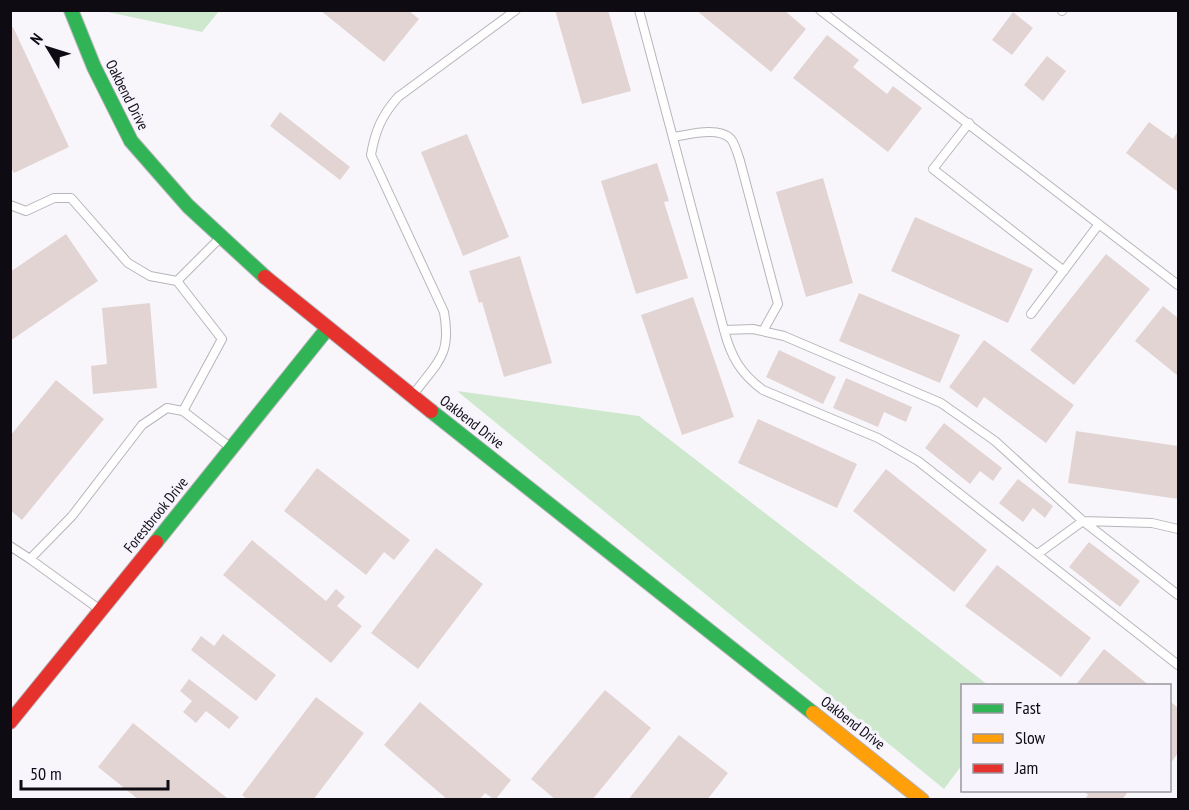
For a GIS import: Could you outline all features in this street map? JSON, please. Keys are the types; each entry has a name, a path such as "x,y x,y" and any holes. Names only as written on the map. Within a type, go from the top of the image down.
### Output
{"street":[{"name":"Oakbend Drive","path":"72,10 94,67 131,141 188,206 220,238 327,329 922,800"},
{"name":"Forestbrook Drive","path":"10,722 327,329"}],"lane":[{"path":"412,396 443,353 448,343 447,327 444,312 371,155 374,135 385,111 398,97 516,10"},
{"path":"639,10 724,330 736,364 748,379 763,390 895,447 927,468 1179,665"},
{"path":"820,10 1179,285"},
{"path":"969,123 933,169 1064,271"},
{"path":"673,137 701,132 724,134 732,140 740,161 777,304 763,331"},
{"path":"10,205 26,211 54,198 71,198 128,263 150,276 177,281 222,339 183,411"},
{"path":"1031,314 1099,224"},
{"path":"177,281 220,238"},
{"path":"724,330 763,331 784,336 941,403 994,441 1083,521 1179,595"},
{"path":"30,560 72,516 142,425 167,408 183,411 232,448"},
{"path":"1039,554 1083,521 1152,523 1179,529"},
{"path":"10,546 100,610"}],"green space":[{"path":"103,11 219,11 202,32"},
{"path":"457,391 639,416 987,684 961,684 961,766 944,789"}],"building":[{"path":"320,10 408,10 419,19 384,62"},
{"path":"555,10 608,10 631,91 582,104"},
{"path":"696,10 784,10 806,29 771,72"},
{"path":"1013,12 1033,28 1012,55 992,40"},
{"path":"13,27 69,147 14,173 10,166 10,28"},
{"path":"827,35 859,60 853,67 887,94 893,86 922,108 888,152 793,78"},
{"path":"1047,56 1066,71 1043,101 1024,85"},
{"path":"280,112 350,167 340,180 270,126"},
{"path":"1149,122 1173,139 1178,131 1178,192 1126,153"},
{"path":"467,134 509,237 463,256 421,152"},
{"path":"657,163 669,201 664,202 688,278 636,294 601,181"},
{"path":"823,178 853,283 806,297 776,192"},
{"path":"915,217 1033,269 1008,323 891,271"},
{"path":"66,234 98,281 10,341 10,272"},
{"path":"1106,254 1150,289 1074,385 1030,350"},
{"path":"520,256 552,363 504,377 482,302 479,303 469,271"},
{"path":"859,293 960,335 940,383 839,341"},
{"path":"693,297 734,417 682,435 641,315"},
{"path":"150,303 157,388 93,394 91,366 107,364 102,308"},
{"path":"1163,306 1178,318 1178,376 1135,341"},
{"path":"984,340 1074,405 1046,443 984,397 977,408 949,387"},
{"path":"779,350 836,377 823,404 766,377"},
{"path":"846,378 912,407 906,422 884,412 878,427 833,408"},
{"path":"56,380 104,419 22,520 10,510 10,436"},
{"path":"758,419 857,464 837,508 738,463"},
{"path":"944,423 1002,468 993,481 980,471 970,484 925,448"},
{"path":"1076,431 1178,446 1178,499 1068,483"},
{"path":"317,468 410,540 394,560 384,552 366,575 284,511"},
{"path":"886,469 987,550 954,592 853,511"},
{"path":"1018,479 1053,506 1045,518 1033,508 1023,522 999,503"},
{"path":"252,540 326,601 336,589 345,597 337,606 362,626 331,663 223,575"},
{"path":"1089,542 1140,581 1120,607 1069,567"},
{"path":"436,548 483,584 418,669 371,633"},
{"path":"997,565 1091,638 1061,677 965,606"},
{"path":"223,634 276,675 256,701 191,650 201,636 214,646"},
{"path":"1104,649 1148,684 1077,684"},
{"path":"189,679 239,717 229,729 206,711 196,723 183,712 192,701 180,691"},
{"path":"605,690 651,728 592,800 556,800 531,779"},
{"path":"316,697 364,733 313,800 248,800 242,795"},
{"path":"420,702 511,780 495,800 485,793 479,800 448,800 384,745"},
{"path":"1171,702 1178,708 1178,753 1171,763"},
{"path":"133,723 227,798 225,800 139,800 98,767"},
{"path":"679,735 728,773 707,800 628,800"},
{"path":"1085,792 1128,792 1122,800 1084,800 1088,795"}],"traffic: fast":[{"path":"71,10 94,67 131,141 188,206 265,277"},
{"path":"156,542 327,329"},
{"path":"431,411 813,713"}],"traffic: slow":[{"path":"813,713 922,800"}],"traffic: jam":[{"path":"265,277 431,411"},
{"path":"10,722 156,542"}]}
